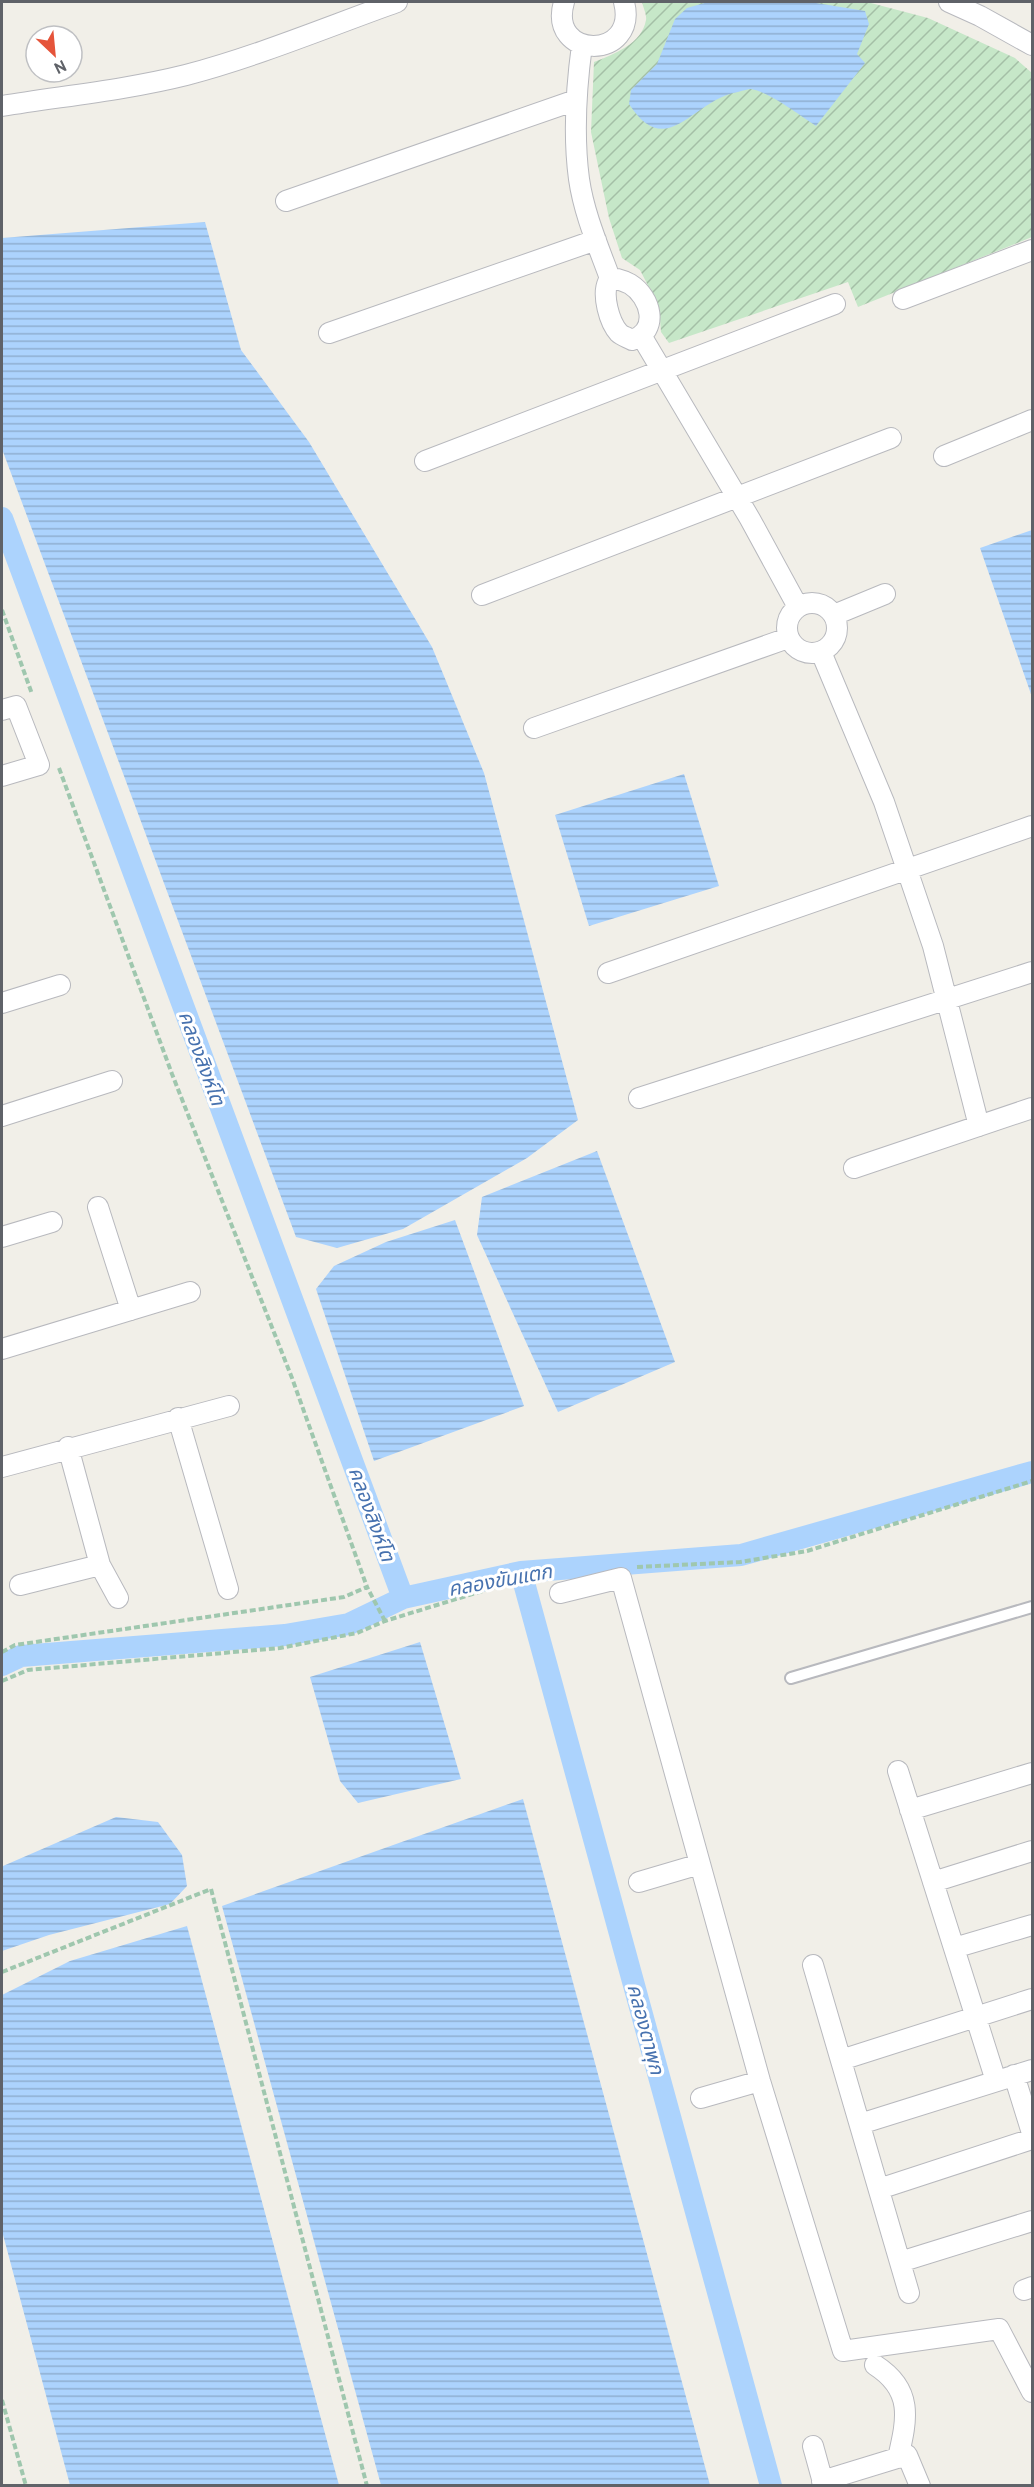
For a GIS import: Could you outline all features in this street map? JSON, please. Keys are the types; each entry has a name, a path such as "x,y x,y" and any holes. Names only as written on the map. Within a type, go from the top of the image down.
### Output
{"street":[{"path":"2,106 183,76 231,62 397,2"},
{"path":"564,2 561,22 566,32 582,45 603,45 613,41 625,23 624,2"},
{"path":"949,2 1032,45"},
{"path":"582,45 576,100 579,180 596,240 611,280"},
{"path":"286,201 576,100"},
{"path":"329,333 596,240"},
{"path":"903,299 1032,250"},
{"path":"617,279 631,284 644,298 651,315 647,331 642,337 632,340 619,333 605,302 604,290 611,280 617,279"},
{"path":"424,461 835,304"},
{"path":"642,337 737,497 798,607"},
{"path":"944,456 1032,420"},
{"path":"482,595 891,438"},
{"path":"834,615 885,594"},
{"path":"805,604 821,604 834,615 838,631 831,646 821,652 808,654 800,651 788,638 787,621 798,607 805,604"},
{"path":"534,728 788,638"},
{"path":"821,652 884,802 933,946 980,1126"},
{"path":"2,710 16,706 39,765 2,776"},
{"path":"608,974 1032,826"},
{"path":"639,1098 1032,972"},
{"path":"2,1003 60,985"},
{"path":"2,1116 112,1081"},
{"path":"854,1167 1032,1108"},
{"path":"98,1207 131,1310"},
{"path":"2,1237 52,1222"},
{"path":"2,1349 190,1292"},
{"path":"2,1467 68,1447 230,1406"},
{"path":"178,1418 228,1589"},
{"path":"68,1447 100,1565 118,1598"},
{"path":"20,1585 100,1565"},
{"path":"560,1593 621,1578 759,2081 843,2351 999,2329 1028,2372 1032,2392"},
{"path":"897,1771 975,2017 1014,2075 1032,2133"},
{"path":"910,1810 1032,1773"},
{"path":"933,1882 1032,1851"},
{"path":"639,1882 700,1864"},
{"path":"954,1948 1032,1925"},
{"path":"813,1965 909,2293"},
{"path":"841,2060 1032,1999"},
{"path":"860,2124 1014,2075"},
{"path":"701,2098 759,2081"},
{"path":"879,2188 1032,2139"},
{"path":"900,2262 1032,2221"},
{"path":"875,2365 890,2374 907,2411 897,2458"},
{"path":"813,2446 823,2483 907,2455 920,2486"}],"lane":[{"path":"791,1678 1032,1607"}],"path":[{"path":"2,610 33,697"},
{"path":"57,762 171,1074 292,1378 367,1587 385,1622"},
{"path":"630,1568 740,1562 807,1551 1032,1481"},
{"path":"2,1681 27,1670 280,1648 357,1633 505,1584 553,1574"},
{"path":"2,1652 15,1645 344,1597 367,1587"},
{"path":"2,1972 211,1889 366,2486"},
{"path":"2,2400 26,2486"}],"green space":[{"path":"642,2 867,2 928,18 1015,58 1032,73 1032,237 858,307 848,282 669,343 661,332 659,307 640,270 622,258 609,218 591,132 594,62 626,47 639,36 646,20"}],"water":[{"path":"708,2 810,2 865,11 869,24 857,54 865,63 816,126 776,99 751,89 722,97 681,123 668,128 656,128 643,121 629,104 631,90 657,64 675,19 687,8"},
{"path":"205,222 241,350 309,442 432,647 484,773 578,1120 527,1158 403,1229 337,1248 296,1237 2,449 2,238"},
{"path":"1032,530 1032,697 980,548"},
{"path":"684,774 719,886 589,926 555,815"},
{"path":"597,1151 675,1362 558,1412 477,1235 482,1197"},
{"path":"455,1220 524,1406 374,1461 316,1289 334,1266 386,1242"},
{"path":"420,1642 461,1779 358,1803 340,1781 310,1677"},
{"path":"523,1799 710,2485 381,2485 222,1906"},
{"path":"116,1817 158,1822 182,1855 187,1886 170,1904 49,1935 2,1951 2,1864 3,1866"},
{"path":"187,1926 339,2485 70,2485 2,2231 2,1995 70,1961"}],"waterway":[{"name":"คลองสิงห์โต","path":"2,518 403,1598"},
{"name":"คลองขันแตก","path":"2,1665 21,1656 285,1635 349,1624 403,1598 521,1572 741,1555 1032,1472"},
{"name":"คลองตาพุก","path":"521,1572 771,2486"}]}
